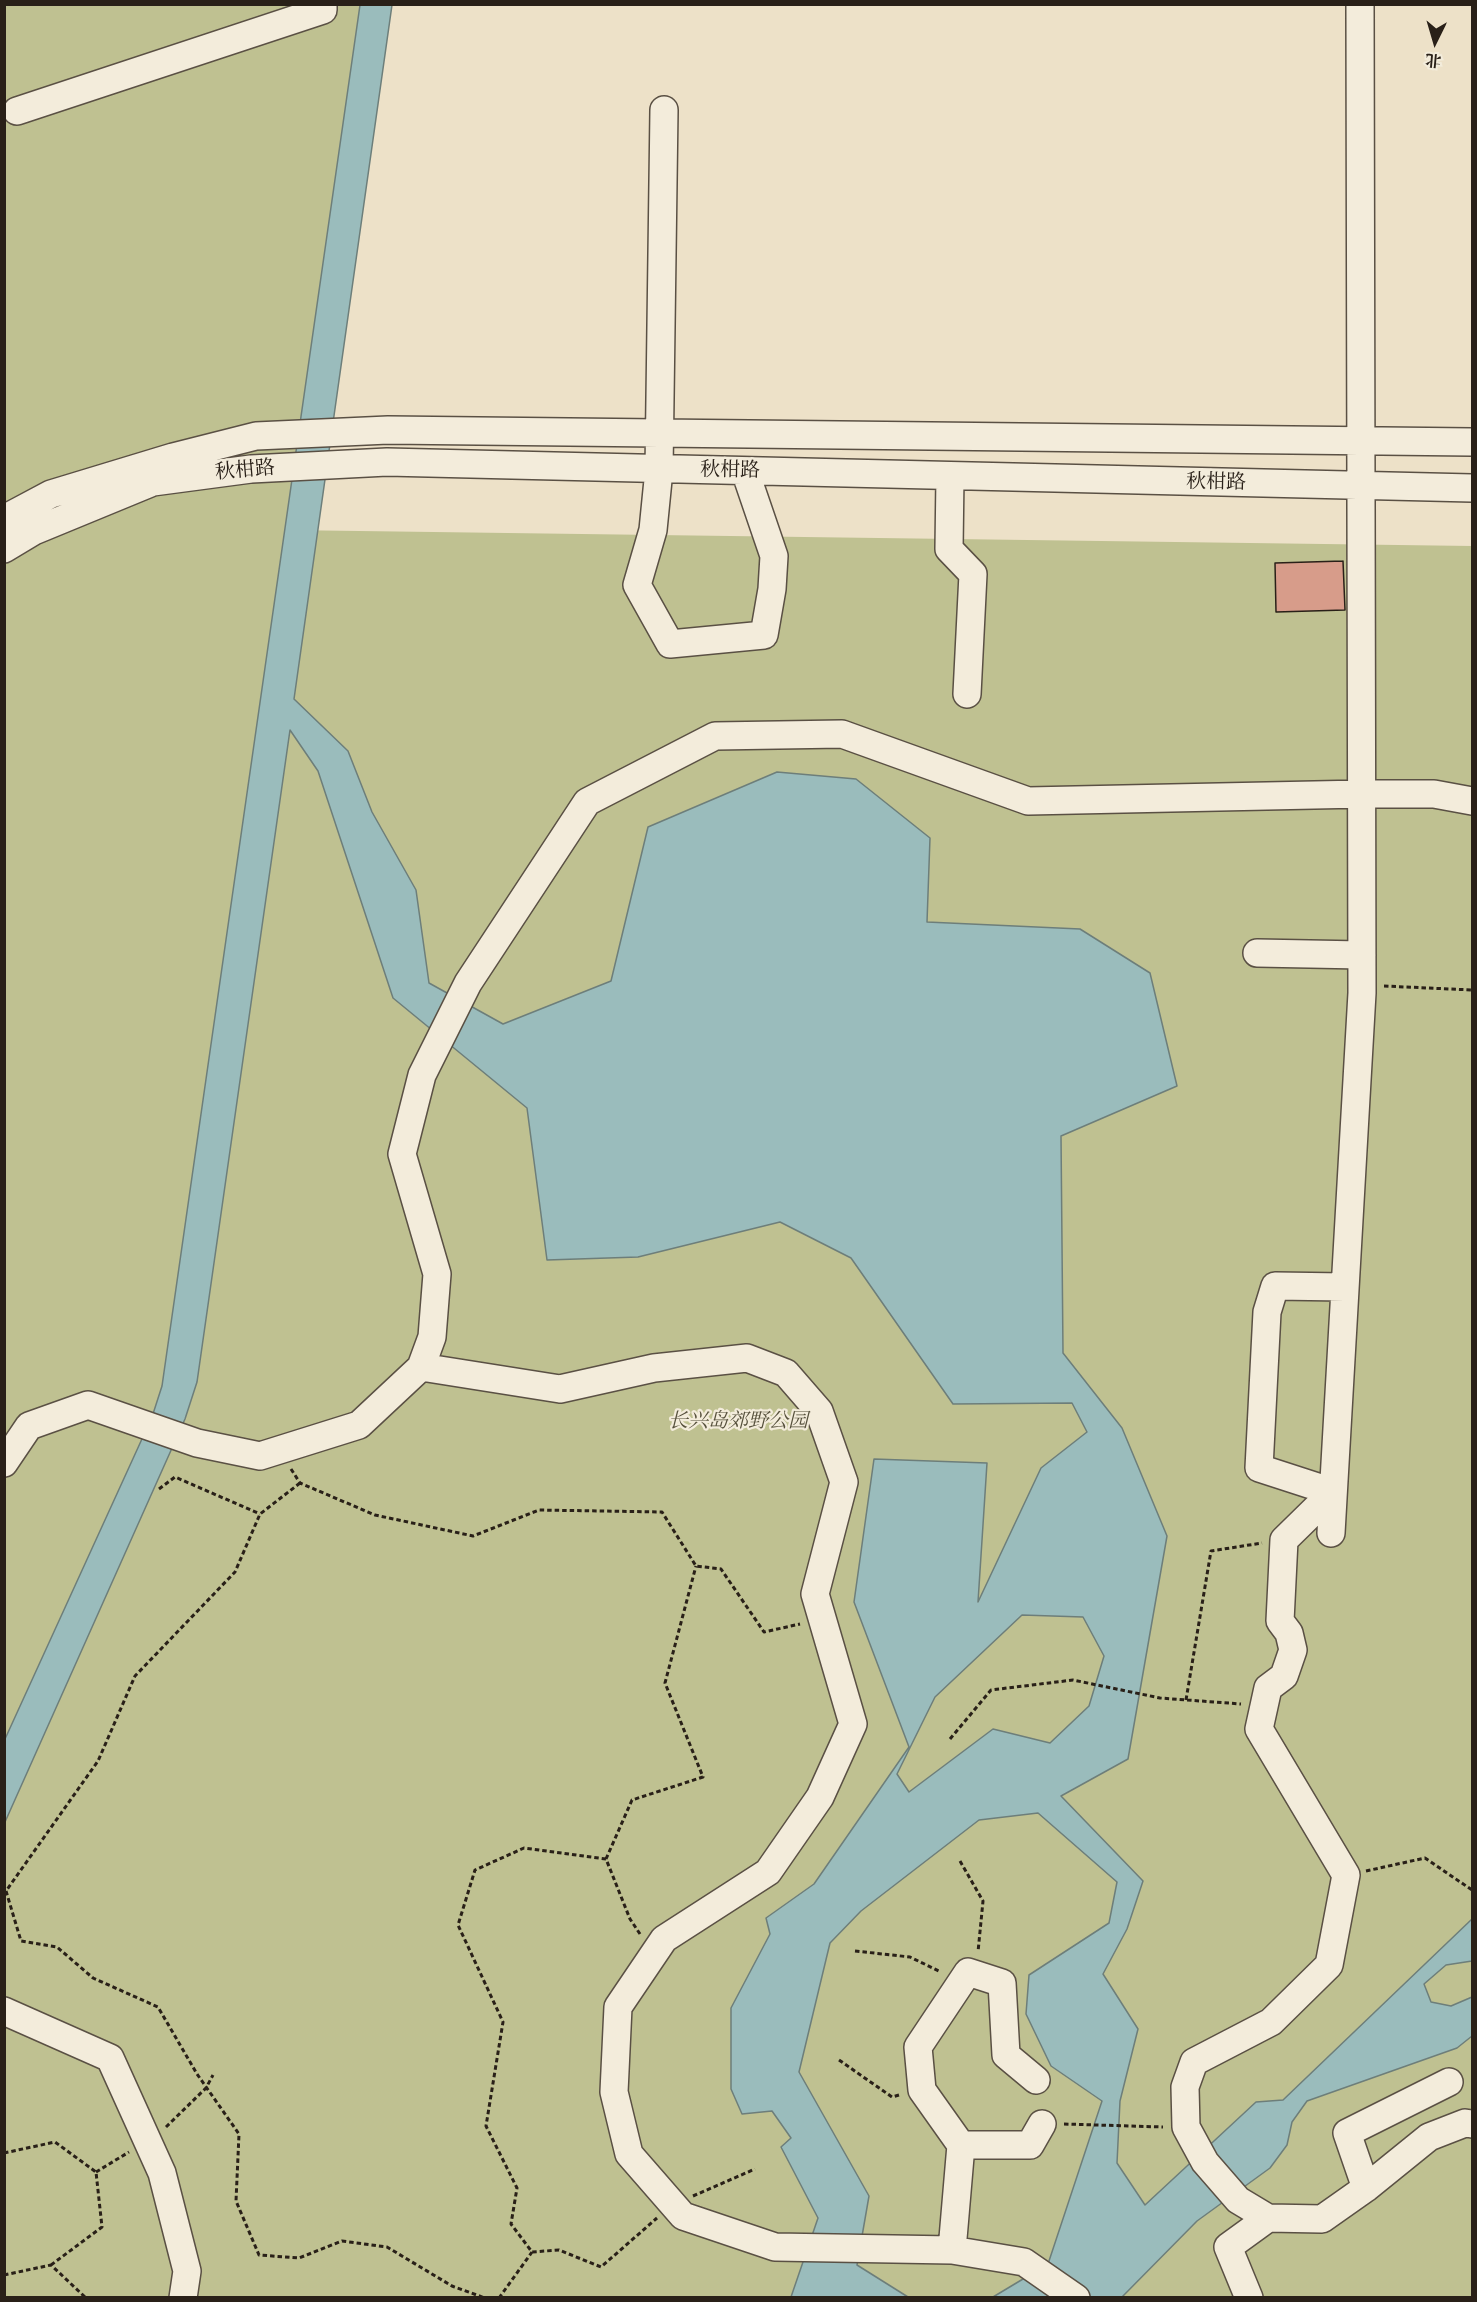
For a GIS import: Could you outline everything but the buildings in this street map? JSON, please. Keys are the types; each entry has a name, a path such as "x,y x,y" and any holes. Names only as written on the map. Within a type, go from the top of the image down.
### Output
{"street":[{"path":"1331,1533 1362,985 1360,4"},
{"path":"17,111 323,7"},
{"path":"664,110 659,470 652,530 637,585 669,644 764,635 772,589 774,556 745,471"},
{"name":"秋柑路","path":"4,519 51,494 173,457 256,436 388,430 1473,442"},
{"name":"秋柑路","path":"4,549 34,531 153,482 251,469 387,462 1473,488"},
{"path":"950,476 949,549 973,574 968,694"},
{"path":"5,1462 29,1426 88,1405 182,1437 260,1456 359,1425 421,1367 432,1337 437,1274 402,1154 422,1075 468,983 587,802 715,736 842,734 1028,801 1434,794 1473,801"},
{"path":"1257,953 1362,955"},
{"path":"1333,1492 1259,1468 1267,1312 1275,1286 1345,1287"},
{"path":"421,1367 560,1389 654,1368 747,1358 786,1373 819,1411 844,1482 815,1594 853,1724 820,1797 768,1872 664,1939 618,2007 614,2092 629,2154 683,2216 775,2247 952,2250 1024,2262 1076,2298"},
{"path":"1333,1492 1284,1540 1280,1621 1289,1633 1293,1650 1284,1676 1269,1688 1259,1729 1346,1875 1329,1965 1271,2022 1194,2062 1185,2087 1186,2127 1205,2162 1238,2200 1268,2218 1322,2219 1366,2188 1429,2137 1465,2123 1473,2124"},
{"path":"952,2250 961,2145 922,2090 918,2047 969,1978 1002,1983 1006,2055 1036,2080"},
{"path":"4,2011 110,2058 162,2173 187,2271 183,2298"},
{"path":"1366,2188 1347,2133 1449,2082"},
{"path":"961,2145 1030,2145 1042,2124"},
{"path":"1249,2298 1228,2247 1268,2218"}],"path":[{"path":"1362,985 1473,990"},
{"path":"279,1450 300,1483 375,1515 473,1536 539,1510 662,1512 696,1566 665,1683 703,1777 632,1800 606,1859 630,1919 653,1955"},
{"path":"159,1490 175,1477 260,1514"},
{"path":"300,1483 260,1514 235,1572 135,1676 98,1761 6,1890 21,1941 57,1947 93,1978 158,2007 197,2074 239,2134 236,2201 260,2255 299,2258 342,2241 387,2247 453,2286 484,2298"},
{"path":"1186,1700 1211,1551 1284,1540"},
{"path":"696,1566 721,1569 764,1632 823,1620"},
{"path":"950,1739 991,1690 1073,1680 1160,1698 1264,1706"},
{"path":"532,2252 511,2223 517,2188 486,2126 502,2022 458,1925 475,1870 524,1848 606,1859"},
{"path":"1346,1875 1425,1858 1473,1890"},
{"path":"855,1951 910,1957 969,1978 982,1901 960,1861"},
{"path":"839,2060 892,2097 922,2090"},
{"path":"1042,2124 1186,2127"},
{"path":"4,2153 55,2142 96,2172 102,2228 51,2265 4,2274"},
{"path":"532,2252 559,2250 601,2267 673,2204 755,2169"},
{"path":"499,2298 532,2252"},
{"path":"51,2265 86,2298"}],"green space":[{"name":"长兴岛郊野公园","path":"5,5 360,5 285,530 1472,546 1472,2297 5,2298"}],"water":[{"path":"360,5 392,5 294,699 348,751 372,812 416,890 429,983 503,1024 611,981 648,827 777,772 856,779 930,838 927,922 1080,929 1150,973 1177,1086 1061,1136 1063,1353 1122,1428 1167,1536 1128,1759 1061,1796 1143,1881 1127,1929 1103,1974 1138,2029 1120,2101 1117,2163 1145,2205 1256,2102 1283,2100 1472,1919 1472,1961 1446,1965 1424,1984 1431,2002 1451,2006 1472,1997 1472,2036 1457,2048 1307,2101 1292,2122 1287,2145 1270,2168 1197,2221 1122,2297 993,2297 1048,2264 1102,2101 1051,2066 1026,2014 1029,1975 1109,1923 1117,1882 1038,1813 979,1820 861,1911 830,1943 799,2072 869,2196 857,2265 908,2297 791,2297 818,2218 781,2147 791,2138 772,2111 742,2114 731,2089 731,2008 770,1934 766,1918 814,1884 909,1747 854,1602 874,1459 987,1463 978,1602 1041,1468 1087,1432 1072,1403 953,1404 851,1258 780,1222 638,1257 547,1260 527,1108 393,998 318,771 290,730 197,1382 185,1419 5,1822 5,1739 152,1417 162,1386","holes":["1022,1615 1083,1617 1104,1656 1089,1706 1050,1743 993,1729 909,1792 897,1774 935,1697"]}]}
